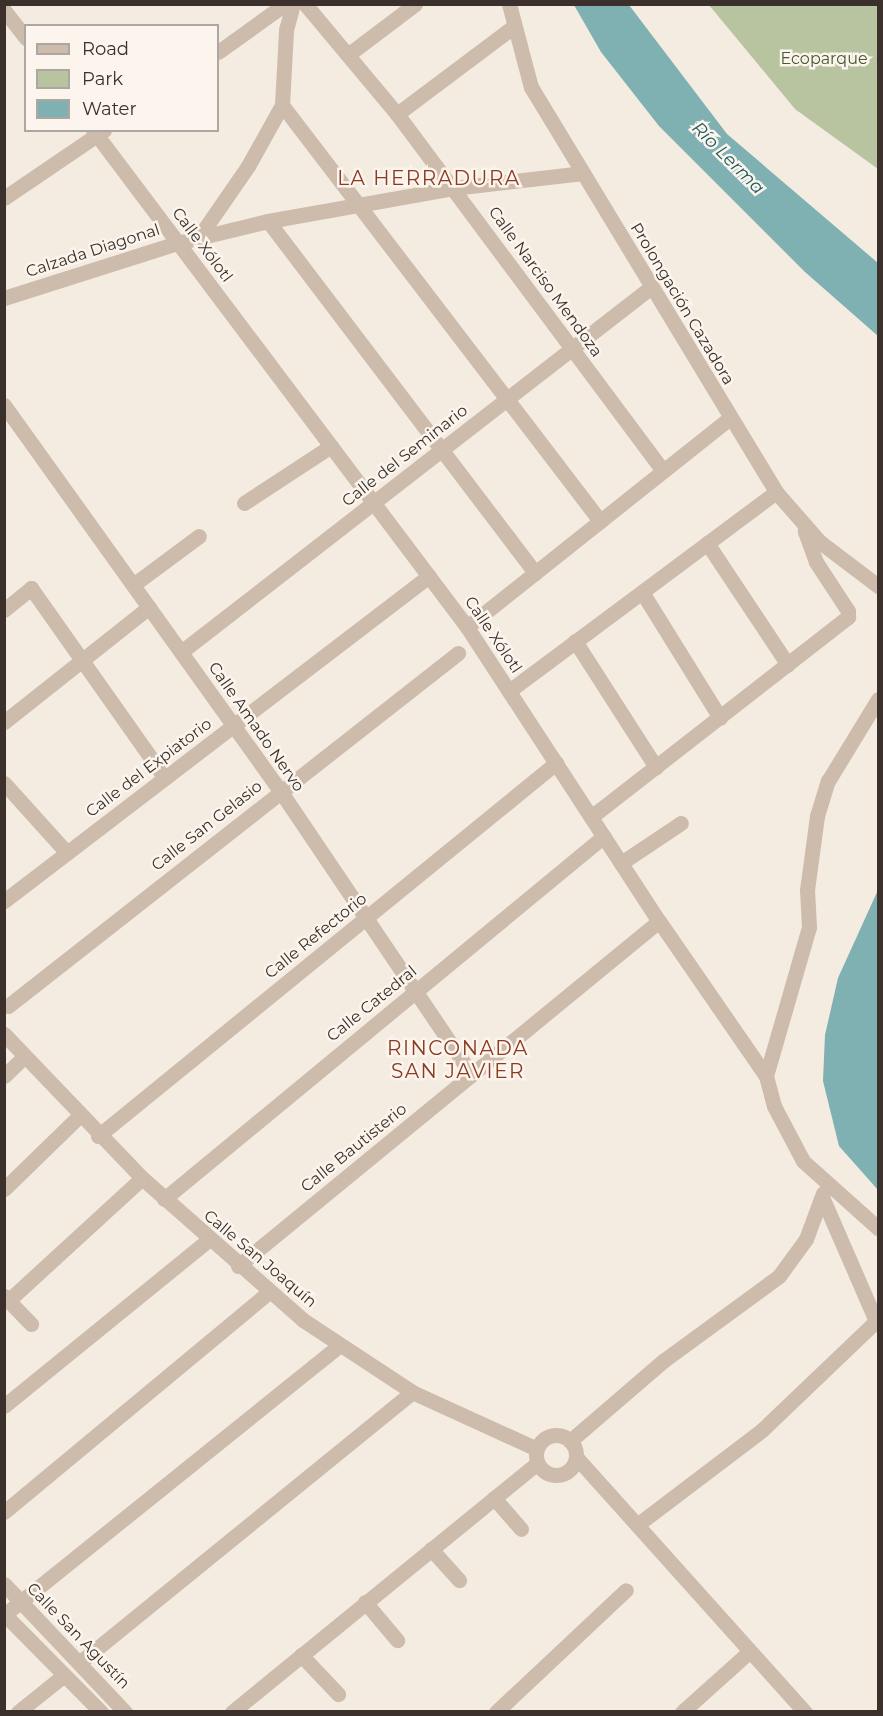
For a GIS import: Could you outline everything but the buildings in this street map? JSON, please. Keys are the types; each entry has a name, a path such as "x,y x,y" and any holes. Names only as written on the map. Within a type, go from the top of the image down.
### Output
{"street":[{"path":"219,51 285,4"},
{"path":"199,237 248,166 282,105 286,30 292,4"},
{"name":"Calle Narciso Mendoza","path":"305,4 350,54 397,114 663,471"},
{"path":"350,54 415,4"},
{"name":"Prolongación Cazadora","path":"509,4 513,27 531,87 650,288 776,492 820,542 879,586"},
{"path":"4,10 24,35"},
{"path":"397,114 513,27"},
{"path":"282,105 360,202 600,521"},
{"path":"4,198 98,132"},
{"name":"Calle Xólotl","path":"98,132 177,243 467,627 659,921 766,1076 786,1135 824,1191"},
{"name":"Calzada Diagonal","path":"4,298 177,243 268,221 360,202 453,188 583,173"},
{"path":"268,221 536,573"},
{"name":"Calle del Seminario","path":"181,652 650,288"},
{"name":"Calle Amado Nervo","path":"4,405 281,792 472,1075"},
{"path":"467,627 730,418"},
{"path":"244,502 331,446"},
{"path":"509,691 776,492"},
{"path":"591,817 848,617 816,562 803,524"},
{"path":"134,585 199,536"},
{"path":"707,543 788,665"},
{"name":"Calle del Expiatorio","path":"4,901 429,576"},
{"path":"4,610 32,588 165,778"},
{"path":"642,592 720,718"},
{"path":"4,722 149,607"},
{"path":"575,641 656,767"},
{"name":"Calle San Gelasio","path":"8,1006 458,653"},
{"path":"766,1076 809,927 807,890 817,816 828,781 879,699"},
{"name":"Calle Refectorio","path":"98,1136 556,763"},
{"path":"4,783 67,853"},
{"path":"621,863 681,823"},
{"name":"Calle Catedral","path":"164,1199 604,836"},
{"name":"Calle Bautisterio","path":"238,1266 659,921"},
{"name":"Calle San Joaquín","path":"4,1034 98,1136 208,1240 269,1293 339,1346 412,1392 537,1456"},
{"path":"4,1076 24,1057"},
{"path":"4,1190 79,1116"},
{"path":"31,1324 7,1298 141,1178"},
{"path":"824,1191 879,1228"},
{"path":"637,1525 762,1430 876,1321 824,1191"},
{"path":"570,1441 663,1361 779,1275 806,1239 824,1191"},
{"path":"4,1406 208,1240"},
{"path":"4,1512 269,1293"},
{"path":"101,1712 5,1614 339,1346"},
{"path":"79,1663 412,1392"},
{"path":"237,1710 365,1602 494,1498 537,1456 542,1441 554,1435 570,1441 576,1457 805,1712"},
{"path":"537,1456 544,1472 558,1476 570,1470 576,1457"},
{"path":"494,1498 521,1530"},
{"path":"431,1549 459,1580"},
{"name":"Calle San Agustín","path":"4,1584 125,1712"},
{"path":"496,1712 626,1590"},
{"path":"365,1602 397,1640"},
{"path":"682,1712 750,1651"},
{"path":"301,1655 338,1694"},
{"path":"18,1712 64,1675"}],"green space":[{"name":"Ecoparque","path":"709,5 878,5 878,169 795,109"}],"water":[{"name":"Río Lerma","path":"574,5 629,5 727,134 878,263 878,336 805,272 659,126 601,52"},
{"path":"878,890 878,1190 839,1146 823,1081 825,1035 838,978"}],"district":[{"name":"LA HERRADURA","path":"429,178"},
{"name":"RINCONADA SAN JAVIER","path":"458,1060"}]}
